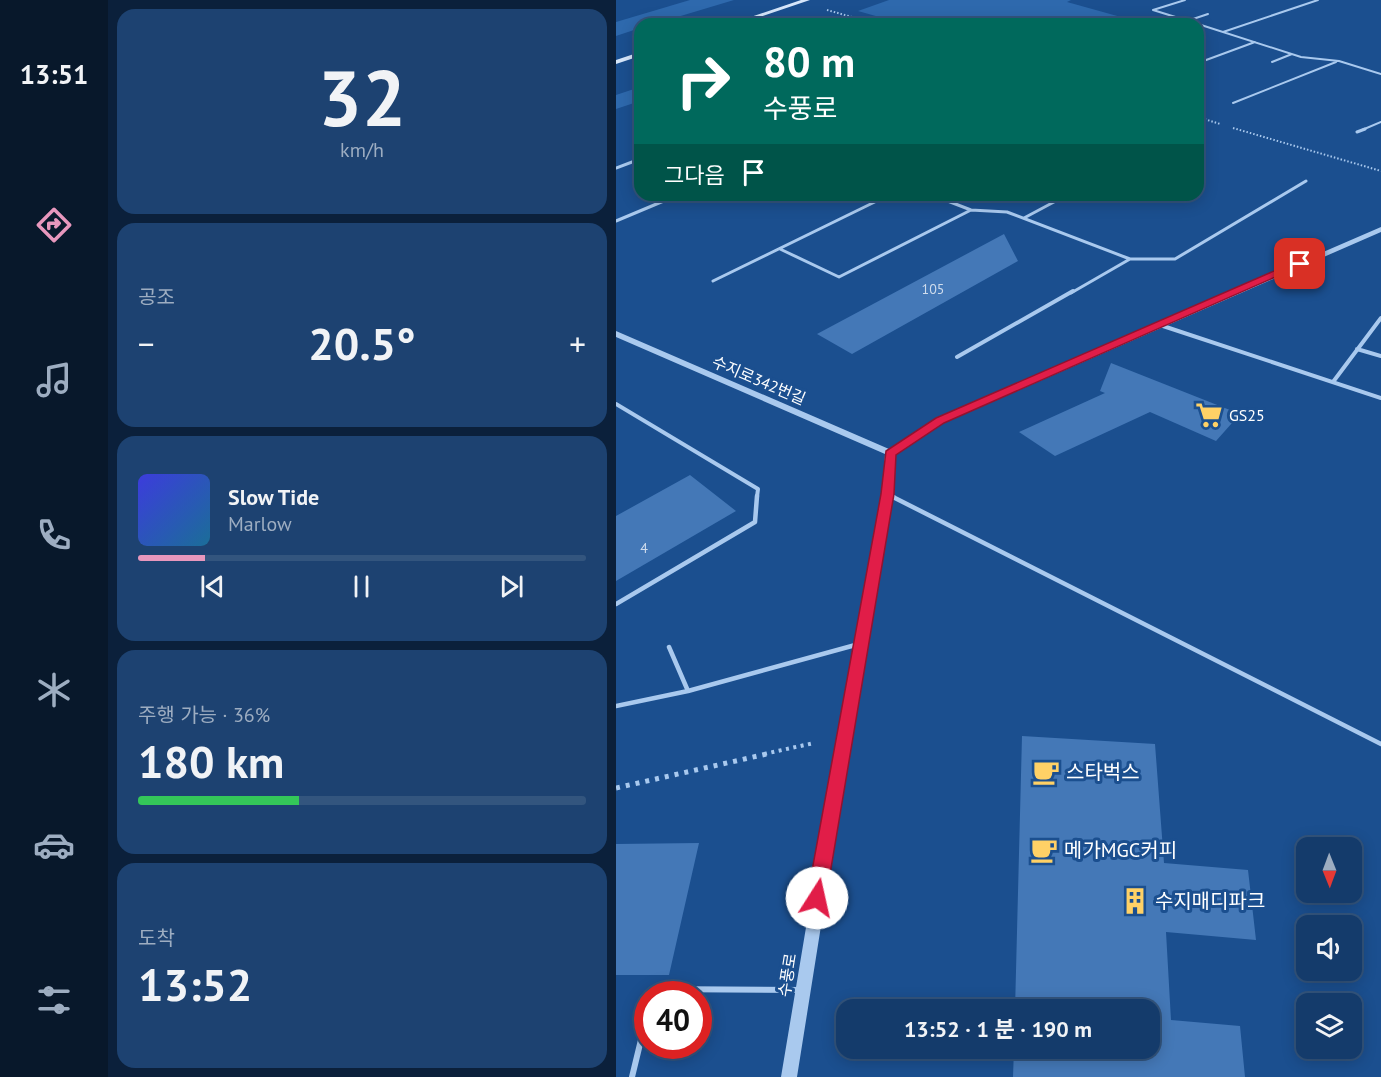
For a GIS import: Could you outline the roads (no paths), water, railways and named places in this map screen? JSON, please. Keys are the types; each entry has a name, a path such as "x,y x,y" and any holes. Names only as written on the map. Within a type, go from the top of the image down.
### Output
{"main road":[{"path":"752,18 804,1"},
{"path":"616,62 634,56"}],"street":[{"path":"890,453 940,421 1381,229"},
{"name":"수지로342번길","path":"616,334 890,453"},
{"name":"수풍로","path":"789,1077 801,990 859,644 888,494 890,453"}],"lane":[{"path":"1178,18 1153,10 1184,0"},
{"path":"1223,32 1318,0"},
{"path":"1196,18 1208,14"},
{"path":"1204,26 1292,54 1339,62 1375,72 1381,71"},
{"path":"1204,61 1255,42"},
{"path":"1272,62 1292,54"},
{"path":"1233,103 1339,62"},
{"path":"1357,132 1381,122"},
{"path":"616,168 634,161"},
{"path":"948,201 971,210 1007,212 1130,259 1175,259 1306,181"},
{"path":"616,221 664,201"},
{"path":"713,281 877,201"},
{"path":"1024,218 1056,201"},
{"path":"780,249 839,277 971,210"},
{"path":"957,357 1130,259"},
{"path":"1333,382 1381,318"},
{"path":"1160,325 1381,398"},
{"path":"1357,349 1381,356"},
{"path":"616,404 758,489 756,522 616,604"},
{"path":"888,494 1381,744"},
{"path":"616,706 688,691 859,644"},
{"path":"669,646 688,691"},
{"path":"712,989 801,990"},
{"path":"631,1077 636,1059"}],"place":[{"name":"GS25","path":"1209,415"},
{"name":"스타벅스","path":"1046,772"},
{"name":"메가MGC커피","path":"1044,850"},
{"name":"수지매디파크","path":"1135,901"}]}
